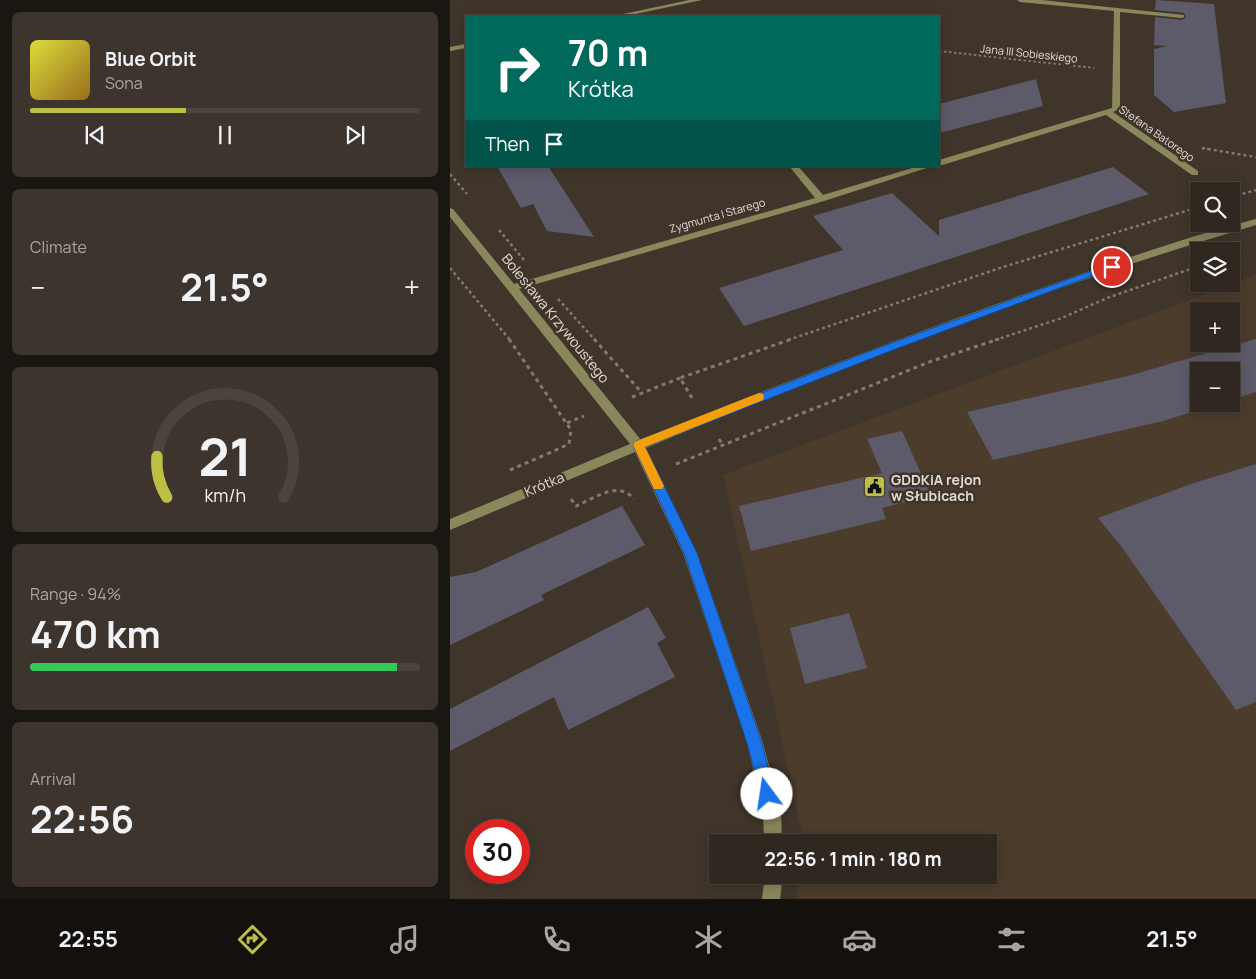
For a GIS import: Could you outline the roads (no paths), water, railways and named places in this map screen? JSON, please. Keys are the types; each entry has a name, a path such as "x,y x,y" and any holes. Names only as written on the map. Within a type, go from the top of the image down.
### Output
{"street":[{"path":"648,0 661,15"},
{"path":"622,15 699,0"},
{"path":"1020,0 1182,16"},
{"name":"Stefana Batorego","path":"1117,10 1117,70 1112,110 1195,174"},
{"path":"450,49 465,46"},
{"path":"940,163 1112,110"},
{"path":"794,167 821,199"},
{"name":"Zygmunta I Starego","path":"512,288 926,167"},
{"name":"Bolesława Krzywoustego","path":"450,211 638,445"},
{"name":"Krótka","path":"450,525 705,417 1076,279 1256,222"},
{"path":"638,445 690,553 752,734 772,811 773,834"},
{"path":"771,899 773,884"}],"place":[{"name":"GDDKiA rejon w Słubicach","path":"875,487"}]}
